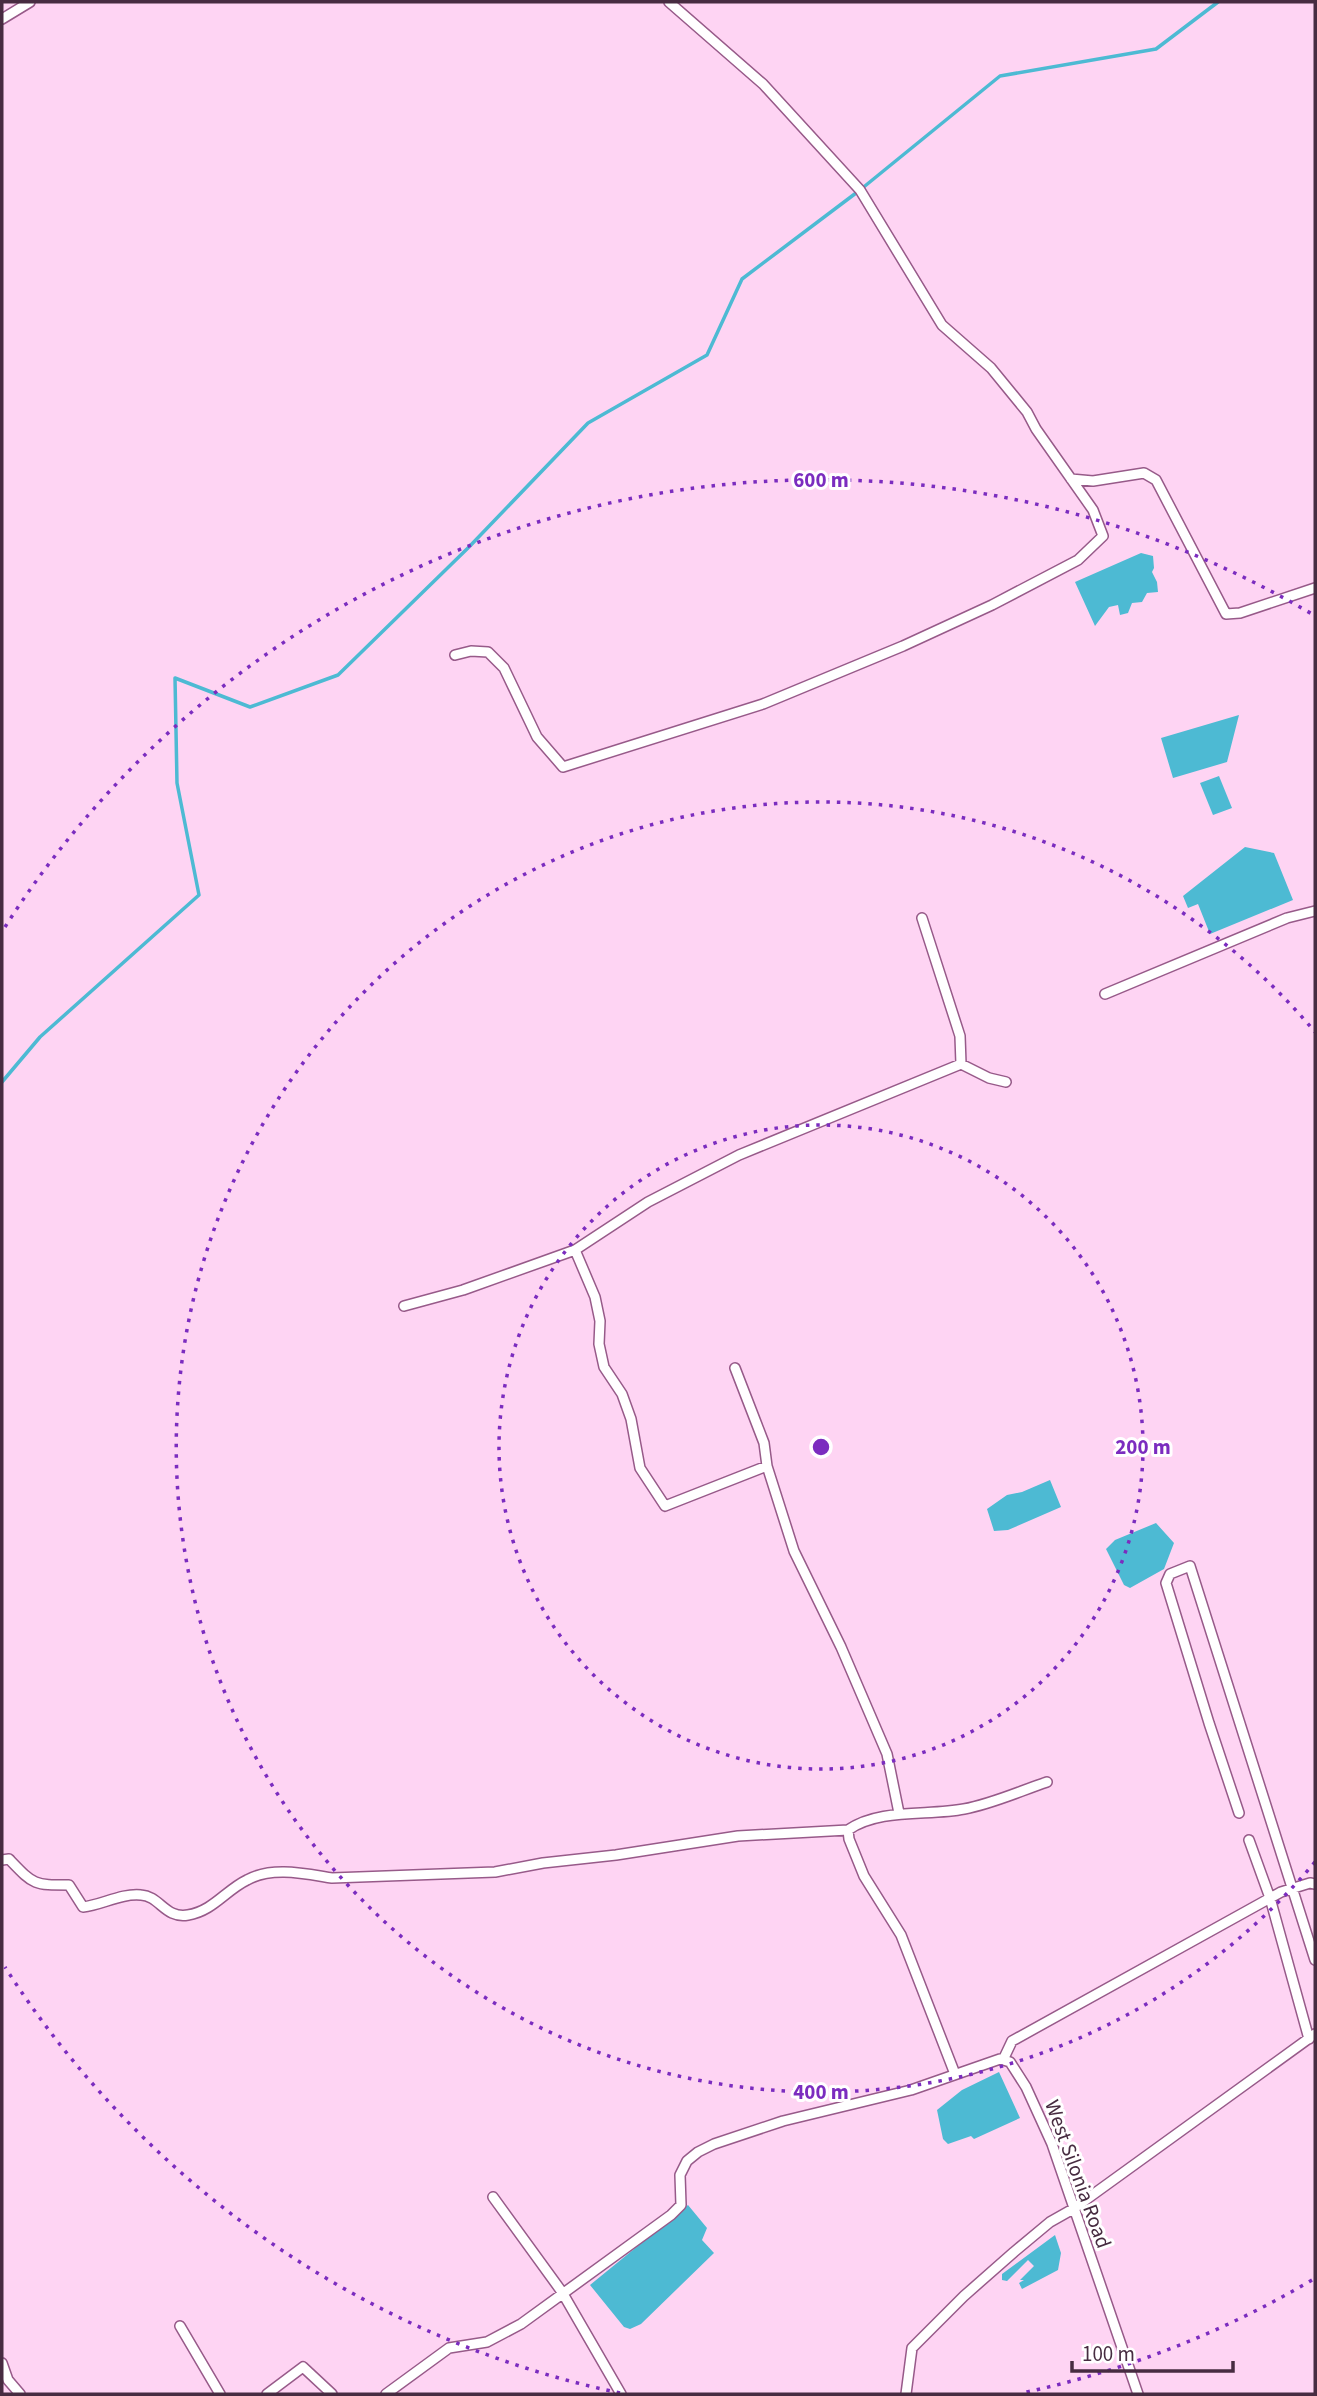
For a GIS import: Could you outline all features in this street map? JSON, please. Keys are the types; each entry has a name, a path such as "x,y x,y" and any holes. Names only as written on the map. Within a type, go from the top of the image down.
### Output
{"street":[{"path":"2,19 30,2"},
{"path":"455,655 471,651 488,652 504,668 537,737 563,767 763,704 903,646 992,605 1078,560 1103,536 1093,510 1027,412 991,368 942,325 860,190 764,84 669,2"},
{"path":"1071,479 1094,481 1143,473 1156,480 1226,614 1240,613 1315,588"},
{"path":"1105,994 1287,918 1315,911"},
{"path":"922,918 960,1036 961,1064"},
{"path":"404,1306 463,1290 575,1250 648,1202 738,1155 961,1064 1006,1083"},
{"path":"575,1250 595,1297 604,1367 622,1394 631,1419 640,1468 665,1506 767,1466"},
{"path":"735,1368 764,1443 767,1466 794,1551 841,1647 887,1754 899,1814"},
{"path":"1239,1813 1166,1583 1170,1574 1189,1566 1315,1960"},
{"path":"2,1860 9,1859 31,1882 41,1885 69,1885 83,1907 119,1897 141,1895 150,1898 171,1914 187,1916 208,1909 248,1879 273,1872 332,1878 495,1872 737,1836 848,1830 855,1825 899,1814 964,1809 1047,1782"},
{"path":"848,1830 864,1876 901,1935 955,2074"},
{"path":"906,2394 912,2348 964,2296 1050,2222 1312,2036 1270,1898 1249,1840"},
{"path":"386,2394 449,2348 487,2342 521,2324 678,2210 681,2205 680,2175 687,2161 698,2152 783,2121 911,2090 1003,2060 1012,2041 1270,1898 1293,1888 1315,1884"},
{"name":"West Silonia Road","path":"1003,2060 1010,2062 1026,2087 1052,2144 1138,2394"},
{"path":"493,2197 562,2292 621,2394"},
{"path":"180,2326 220,2394"},
{"path":"2,2363 8,2380 20,2394"},
{"path":"267,2394 303,2367 332,2394"}],"water":[{"path":"1141,553 1153,556 1152,572 1158,592 1147,593 1142,602 1132,603 1128,613 1120,615 1118,605 1109,607 1095,626 1075,582"},
{"path":"1239,715 1227,762 1173,778 1161,738"},
{"path":"1219,776 1232,808 1213,815 1200,783"},
{"path":"1245,847 1274,853 1293,900 1210,934 1198,904 1188,908 1183,896"},
{"path":"1050,1480 1061,1507 1008,1530 994,1531 987,1509 1007,1495 1022,1492"},
{"path":"1156,1523 1174,1543 1164,1569 1130,1588 1124,1585 1106,1549 1115,1540"},
{"path":"999,2072 1020,2118 974,2139 971,2136 948,2144 943,2139 937,2110 962,2090"},
{"path":"688,2205 707,2228 702,2240 714,2253 641,2324 630,2329 624,2327 590,2285"},
{"path":"1055,2235 1061,2253 1058,2270 1022,2289 1019,2283 1024,2280 1020,2280 1034,2266 1028,2260 1007,2281 1002,2280 1002,2274"}],"waterway":[{"path":"2,1082 40,1037 199,895 177,783 175,678 250,707 338,675 469,547 588,423 707,355 742,279 860,190 1000,76 1156,49 1218,2"}]}
